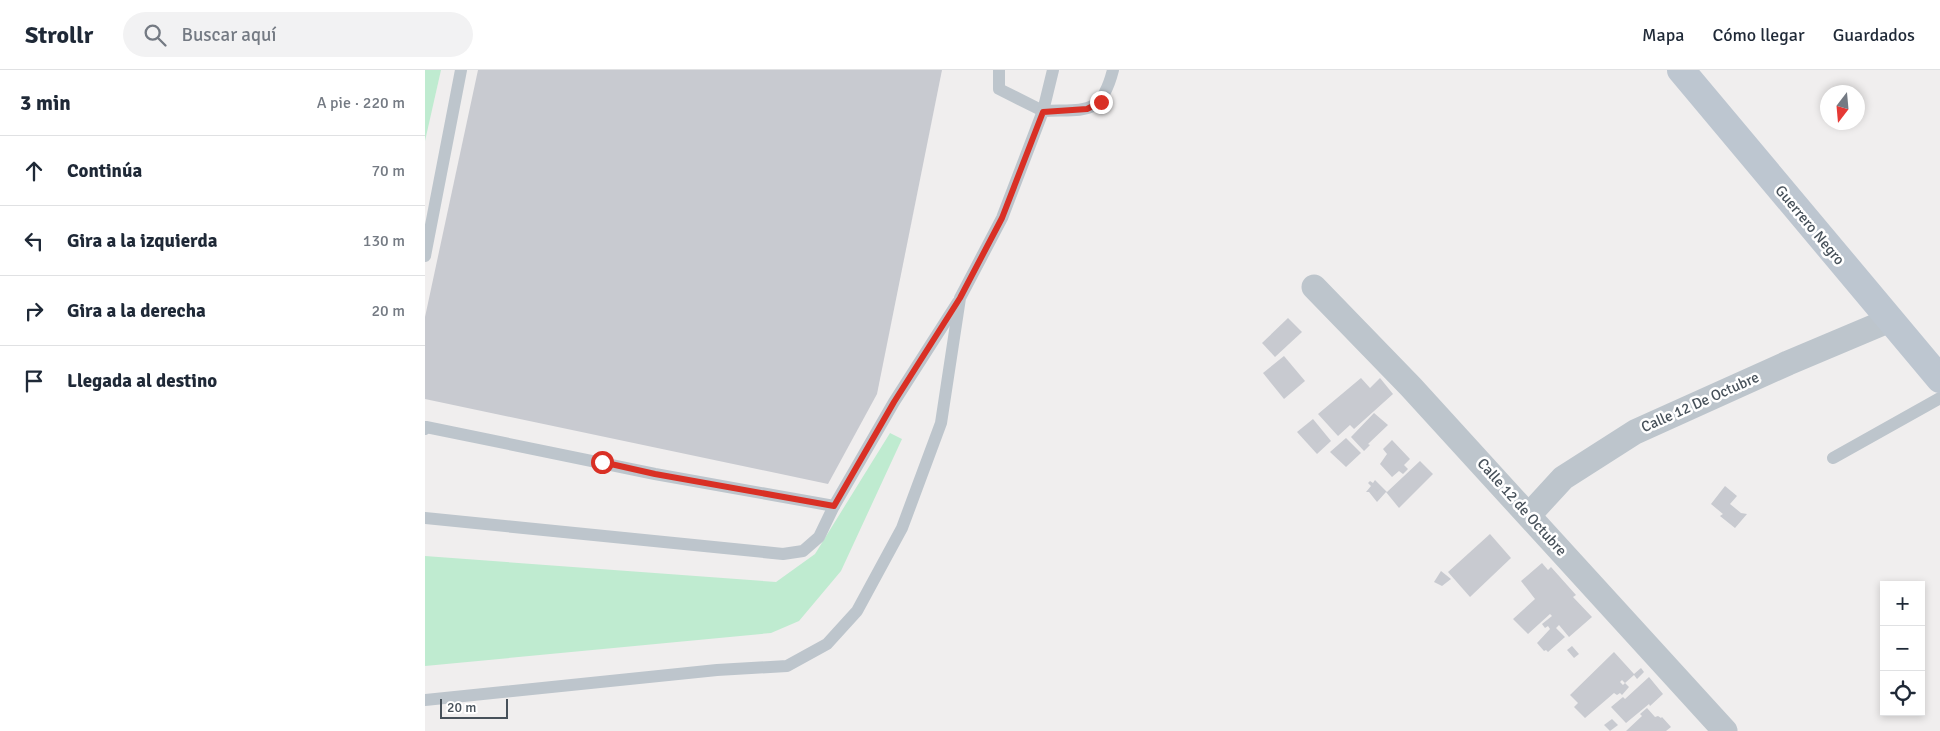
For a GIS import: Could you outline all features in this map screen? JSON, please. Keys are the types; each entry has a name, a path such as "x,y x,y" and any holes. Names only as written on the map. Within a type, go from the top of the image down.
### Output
{"street":[{"name":"Guerrero Negro","path":"1681,70 1940,379"},
{"name":"Calle 12 de Octubre","path":"1314,287 1411,387 1725,731"},
{"name":"Calle 12 De Octubre","path":"1529,515 1563,478 1635,432 1787,363 1890,320"}],"lane":[{"path":"425,256 461,70"},
{"path":"999,70 999,89 1043,112 1087,109 1101,102 1109,88 1113,70"},
{"path":"425,518 783,554 803,551 819,536 834,506 894,402 960,298 1002,218 1043,112 1053,70"},
{"path":"425,700 717,670 787,666 827,644 857,611 902,528 941,423 960,298"},
{"path":"1833,458 1940,398"},
{"path":"425,428 655,474 834,506"}],"green space":[{"path":"425,70 441,70 425,141"},
{"path":"890,433 902,439 841,571 799,621 771,633 425,666 425,556 776,582 815,554"}],"building":[{"path":"478,70 942,70 877,394 828,484 425,399 425,317"},
{"path":"1288,318 1302,332 1275,357 1262,343"},
{"path":"1284,356 1305,381 1284,399 1263,373"},
{"path":"1361,378 1370,388 1380,378 1393,394 1354,429 1350,425 1338,436 1318,414"},
{"path":"1374,413 1388,425 1368,444 1370,445 1364,451 1351,437"},
{"path":"1313,419 1331,441 1317,454 1297,432"},
{"path":"1346,438 1361,453 1346,467 1330,452"},
{"path":"1392,440 1410,459 1404,465 1408,469 1403,474 1399,471 1392,477 1380,464 1387,454 1383,449"},
{"path":"1420,461 1433,474 1399,508 1386,492 1377,502 1369,492 1366,492 1371,486 1368,483 1370,481 1373,483 1375,480 1387,492"},
{"path":"1725,486 1737,496 1730,504 1741,513 1747,514 1735,528 1720,516 1723,514 1711,504"},
{"path":"1490,534 1511,558 1470,597 1448,572"},
{"path":"1542,563 1548,570 1551,567 1576,595 1573,597 1592,617 1569,637 1559,625 1556,628 1565,637 1548,652 1544,651 1537,643 1550,629 1548,626 1545,628 1542,624 1552,616 1550,614 1528,634 1513,619 1535,599 1521,581"},
{"path":"1441,571 1451,579 1442,586 1434,582"},
{"path":"1572,646 1579,654 1574,658 1567,650"},
{"path":"1614,652 1634,674 1641,668 1644,672 1637,679 1634,675 1625,683 1629,687 1622,695 1614,693 1585,718 1574,707 1578,703 1570,695"},
{"path":"1649,677 1663,694 1626,723 1611,707 1623,697 1625,699"},
{"path":"1647,708 1655,717 1662,717 1671,727 1666,731 1626,731 1642,716 1640,714"},
{"path":"1612,719 1618,725 1610,731 1604,725"}],"route":[{"path":"602,462 655,474 834,506 894,402 960,298 1002,218 1043,112 1087,109 1101,102"}]}
